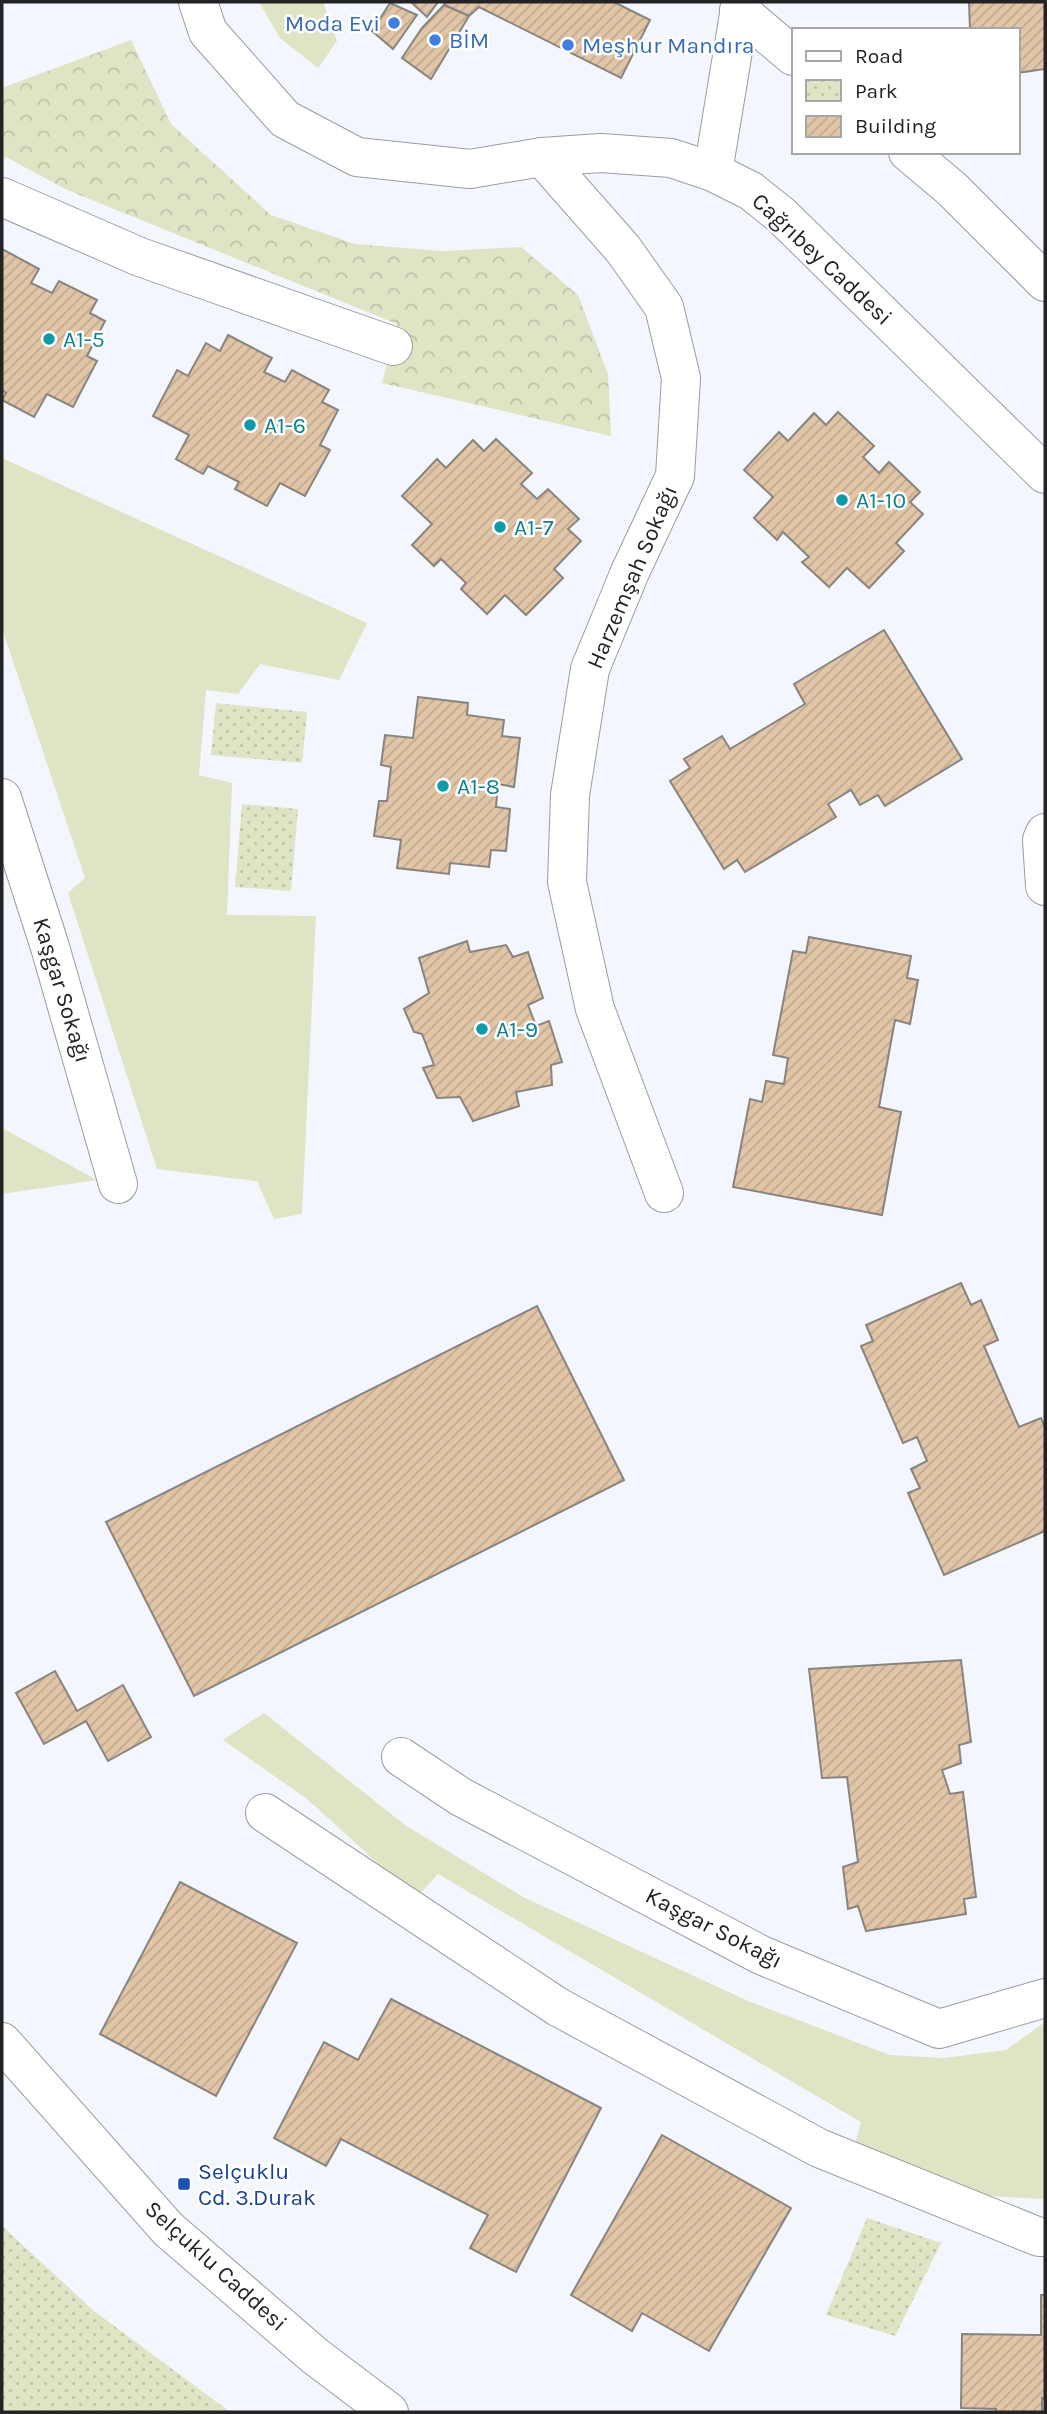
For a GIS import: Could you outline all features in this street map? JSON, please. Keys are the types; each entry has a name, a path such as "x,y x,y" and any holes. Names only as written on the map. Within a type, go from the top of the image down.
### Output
{"street":[{"name":"Cağrıbey Caddesi","path":"198,2 208,32 285,120 357,157 470,169 542,157 601,153 671,158 713,172 751,191 781,215 1045,474"},
{"path":"740,6 792,55"},
{"path":"713,172 740,6"},
{"path":"910,154 951,189 1045,282"},
{"name":"Harzemşah Sokağı","path":"542,157 623,249 664,307 681,378 675,476 630,572 590,669 570,795 567,882 595,1009 664,1193"},
{"path":"2,197 140,257 393,346"},
{"name":"Kaşgar Sokağı","path":"2,798 50,947 118,1184"},
{"path":"1045,833 1042,840 1045,886"},
{"name":"Kaşgar Sokağı","path":"401,1757 461,1797 761,1955 939,2029 1045,1998"},
{"path":"265,1813 558,2007 818,2148 1039,2237 1045,2237"},
{"name":"Selçuklu Caddesi","path":"2,2042 168,2229 306,2348 389,2412"}],"green space":[{"path":"259,2 323,2 337,41 318,68 280,38"},
{"path":"131,40 171,124 271,215 355,244 442,251 521,247 578,295 608,374 611,436 382,383 397,324 65,189 6,157 2,161 2,88"},
{"path":"2,458 367,623 339,680 260,664 238,694 206,690 199,775 232,783 227,915 316,916 302,1214 274,1219 257,1181 157,1169 68,893 85,878 2,628"},
{"path":"216,703 307,712 302,763 211,755"},
{"path":"242,804 298,809 291,891 235,887"},
{"path":"2,1128 97,1180 2,1194"},
{"path":"264,1713 405,1825 523,1897 748,2001 890,2055 944,2058 1006,2050 1045,2022 1045,2199 986,2196 854,2148 861,2122 438,1874 416,1898 307,1799 223,1740"},
{"path":"867,2218 941,2243 895,2336 826,2315"},
{"path":"2,2226 94,2311 230,2412 2,2412"}],"building":[{"path":"411,2 438,2 427,17"},
{"path":"446,2 614,2 650,20 621,78 479,7 469,16 444,5"},
{"path":"969,2 1045,2 1045,69 1019,73 1019,28 970,28"},
{"name":"Moda Evi","path":"390,3 417,15 393,49 372,31"},
{"path":"444,5 469,16 431,79 402,58 422,28"},
{"name":"A1-5","path":"2,249 39,269 31,283 52,293 59,281 97,300 90,313 105,321 87,356 97,361 73,407 47,394 34,417 2,400 6,393 2,390"},
{"name":"A1-6","path":"228,335 272,358 264,372 285,382 292,370 329,390 322,402 338,410 320,445 330,450 305,496 280,483 267,506 235,489 239,482 208,466 203,474 176,459 189,435 153,416 177,370 188,376 206,343 220,351"},
{"name":"A1-10","path":"838,412 874,446 863,457 879,473 889,462 920,492 910,502 923,514 896,543 904,551 869,588 847,568 829,587 802,562 809,557 783,532 777,540 754,518 773,497 744,470 779,432 788,441 814,413 826,425"},
{"name":"A1-7","path":"496,439 532,473 521,484 537,499 548,489 579,519 568,529 581,541 554,569 563,578 526,615 505,595 487,614 461,589 466,583 441,559 434,566 412,545 432,524 402,496 437,459 446,468 473,440 484,451"},
{"path":"884,630 962,759 885,806 878,795 860,805 851,790 828,804 836,817 745,872 737,860 724,869 670,781 690,768 684,759 722,736 730,749 805,704 794,684"},
{"name":"A1-8","path":"418,697 468,703 467,715 504,720 502,736 520,738 514,787 498,784 496,807 510,809 506,851 491,850 489,867 450,863 449,874 397,868 401,840 374,836 379,801 387,801 391,767 381,765 385,735 413,738"},
{"path":"809,937 911,956 907,978 918,980 910,1024 895,1020 879,1107 901,1112 882,1215 733,1187 750,1099 762,1102 766,1081 784,1084 788,1058 773,1055 793,951 806,953"},
{"name":"A1-9","path":"467,941 470,952 506,945 513,957 528,952 543,998 528,1005 536,1026 549,1021 562,1062 551,1065 552,1085 516,1092 519,1106 473,1121 460,1097 437,1098 423,1068 434,1065 422,1034 414,1032 404,1009 429,993 419,958"},
{"path":"961,1283 971,1305 981,1300 998,1340 984,1346 1019,1427 1041,1418 1045,1428 1045,1531 944,1575 908,1493 920,1488 911,1469 927,1461 917,1437 903,1443 861,1346 873,1341 866,1325"},
{"path":"537,1306 624,1480 194,1696 106,1522"},
{"path":"961,1660 971,1742 959,1745 961,1763 942,1770 950,1794 963,1792 976,1897 964,1899 966,1914 866,1931 858,1906 848,1909 843,1867 858,1862 847,1777 822,1778 809,1669"},
{"path":"55,1671 77,1711 123,1685 151,1737 108,1761 86,1721 44,1744 16,1693"},
{"path":"180,1882 297,1943 216,2096 100,2034"},
{"path":"391,1999 601,2108 516,2272 470,2248 488,2215 341,2139 326,2166 274,2138 324,2042 358,2060"},
{"path":"662,2135 791,2208 709,2351 642,2313 632,2331 571,2295"},
{"path":"1041,2295 1045,2295 1045,2399 1042,2398 1042,2412 996,2412 996,2409 961,2408 962,2334 1041,2335"}],"place":[{"name":"Moda Evi","path":"394,23"},
{"name":"BİM","path":"435,40"},
{"name":"Meşhur Mandıra","path":"568,45"},
{"name":"A1-5","path":"49,339"},
{"name":"A1-6","path":"250,425"},
{"name":"A1-10","path":"842,500"},
{"name":"A1-7","path":"500,527"},
{"name":"A1-8","path":"443,786"},
{"name":"A1-9","path":"482,1029"},
{"name":"Selçuklu Cd. 3.Durak","path":"184,2184"}]}
